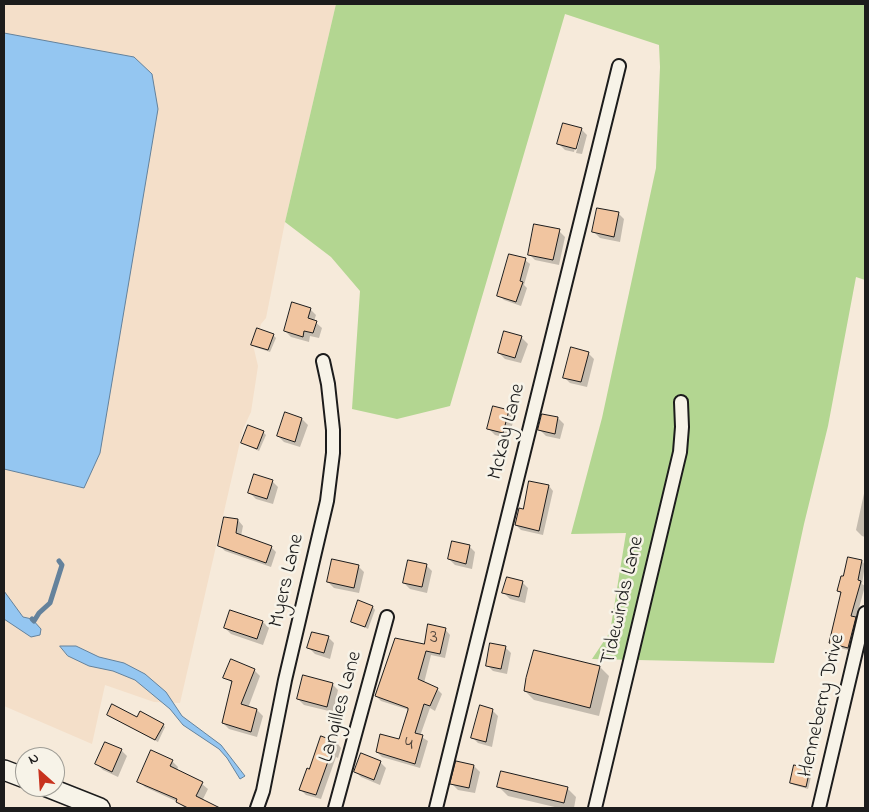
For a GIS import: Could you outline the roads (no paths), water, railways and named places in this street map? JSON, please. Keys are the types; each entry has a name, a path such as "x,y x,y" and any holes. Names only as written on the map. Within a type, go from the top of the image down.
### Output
{"main road":[{"path":"65,794 100,808"}],"street":[{"name":"Mckay Lane","path":"436,808 620,66"},
{"name":"Myers Lane","path":"257,808 264,791 285,680 327,500 332,460 333,430 328,384 323,361"},
{"name":"Tidewinds Lane","path":"595,808 680,452 681,402"},
{"name":"Henneberry Drive","path":"819,808 865,614"},
{"name":"Langilles Lane","path":"334,808 387,617"}],"water":[{"path":"4,33 134,57 152,74 158,109 100,453 84,488 4,469"},
{"path":"4,591 23,617 32,619 41,629 40,635 31,637 4,619"},
{"path":"60,646 76,646 99,657 124,663 145,674 166,692 182,716 221,745 245,776 240,779 219,749 183,725 170,709 135,680 113,671 89,666 68,656"}],"waterway":[{"path":"32,619 34,621 39,613 50,603 62,565 59,561"}]}
